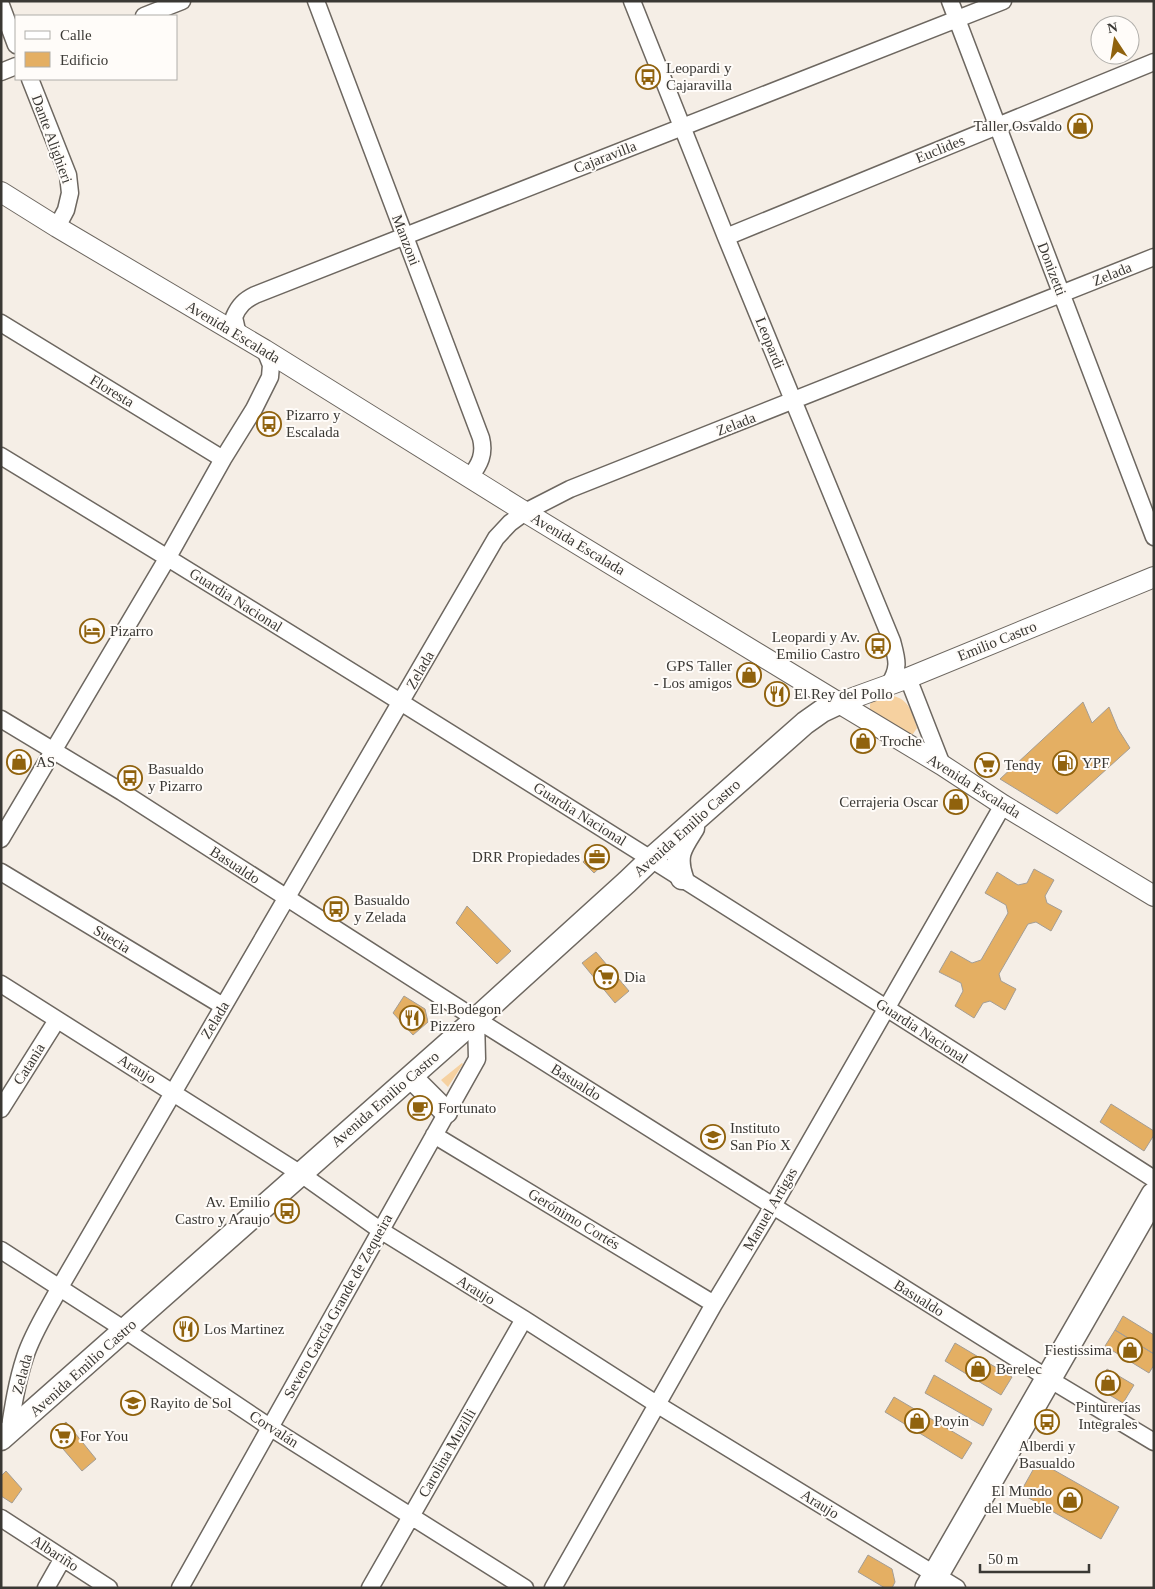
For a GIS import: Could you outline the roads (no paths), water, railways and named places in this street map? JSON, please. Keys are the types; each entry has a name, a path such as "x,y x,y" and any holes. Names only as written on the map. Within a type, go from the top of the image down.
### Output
{"main road":[{"name":"Avenida Emilio Castro","path":"5,1436 476,1019 651,858 806,723 840,702"},
{"path":"682,878 678,866 681,848 704,813"},
{"path":"411,1077 446,1112"},
{"path":"932,1581 1154,1195"}],"street":[{"path":"147,15 182,1"},
{"name":"Manzoni","path":"316,1 481,438 483,446 482,457 479,465 470,477"},
{"name":"Leopardi","path":"632,1 726,237 892,641 897,663 895,675 889,685"},
{"name":"Donizetti","path":"950,1 1154,537"},
{"name":"Cajaravilla","path":"238,335 234,316 244,300 255,294 1003,1"},
{"path":"1,6 15,42"},
{"name":"Euclides","path":"726,237 1154,62"},
{"path":"1,72 15,66"},
{"name":"Dante Alighieri","path":"30,80 68,175 70,193 66,210 57,227"},
{"name":"Avenida Escalada","path":"3,197 265,350 525,512 840,702 1002,804 1154,896"},
{"name":"Zelada","path":"5,1436 25,1357 60,1287 496,538 510,523 525,512 570,489 1154,257"},
{"name":"Floresta","path":"1,323 224,458"},
{"path":"1,839 55,751 254,409 270,377 271,365 265,350"},
{"name":"Guardia Nacional","path":"1,456 168,557 651,858 1154,1179"},
{"name":"Emilio Castro","path":"840,702 908,678 1154,577"},
{"path":"908,678 942,765"},
{"name":"Basualdo","path":"1,718 773,1206 1049,1379 1154,1442"},
{"name":"Manuel Artigas","path":"553,1588 1002,804"},
{"name":"Suecia","path":"1,872 224,1006"},
{"name":"Araujo","path":"1,984 300,1174 380,1230 524,1319 932,1581 957,1588"},
{"name":"Severo García Grande de Zequeira","path":"180,1588 477,1059 476,1019"},
{"name":"Catania","path":"1,1109 57,1020"},
{"name":"Gerónimo Cortés","path":"434,1134 714,1304"},
{"name":"Corvalán","path":"1,1250 60,1287 271,1428 525,1588"},
{"name":"Carolina Muzilli","path":"370,1588 524,1319"},
{"name":"Albariño","path":"1,1518 109,1588"},
{"path":"46,1588 63,1558"}],"place":[{"name":"Leopardi y Cajaravilla","path":"648,77"},
{"name":"Taller Osvaldo","path":"1080,126"},
{"name":"Pizarro y Escalada","path":"269,424"},
{"name":"Pizarro","path":"92,631"},
{"name":"Leopardi y Av. Emilio Castro","path":"878,646"},
{"name":"GPS Taller - Los amigos","path":"749,675"},
{"name":"El Rey del Pollo","path":"777,694"},
{"name":"Troche","path":"863,741"},
{"name":"AS","path":"19,762"},
{"name":"YPF","path":"1065,763"},
{"name":"Tendy","path":"987,765"},
{"name":"Basualdo y Pizarro","path":"130,778"},
{"name":"Cerrajeria Oscar","path":"956,802"},
{"name":"DRR Propiedades","path":"597,857"},
{"name":"Basualdo y Zelada","path":"336,909"},
{"name":"Dia","path":"606,977"},
{"name":"El Bodegon Pizzero","path":"412,1018"},
{"name":"Fortunato","path":"420,1108"},
{"name":"Instituto San Pío X","path":"713,1137"},
{"name":"Av. Emilio Castro y Araujo","path":"287,1211"},
{"name":"Los Martinez","path":"186,1329"},
{"name":"Fiestissima","path":"1130,1350"},
{"name":"Berelec","path":"978,1369"},
{"name":"Pinturerías Integrales","path":"1108,1383"},
{"name":"Rayito de Sol","path":"133,1403"},
{"name":"Poyin","path":"917,1421"},
{"name":"Alberdi y Basualdo","path":"1047,1422"},
{"name":"For You","path":"63,1436"},
{"name":"El Mundo del Mueble","path":"1070,1500"}]}
